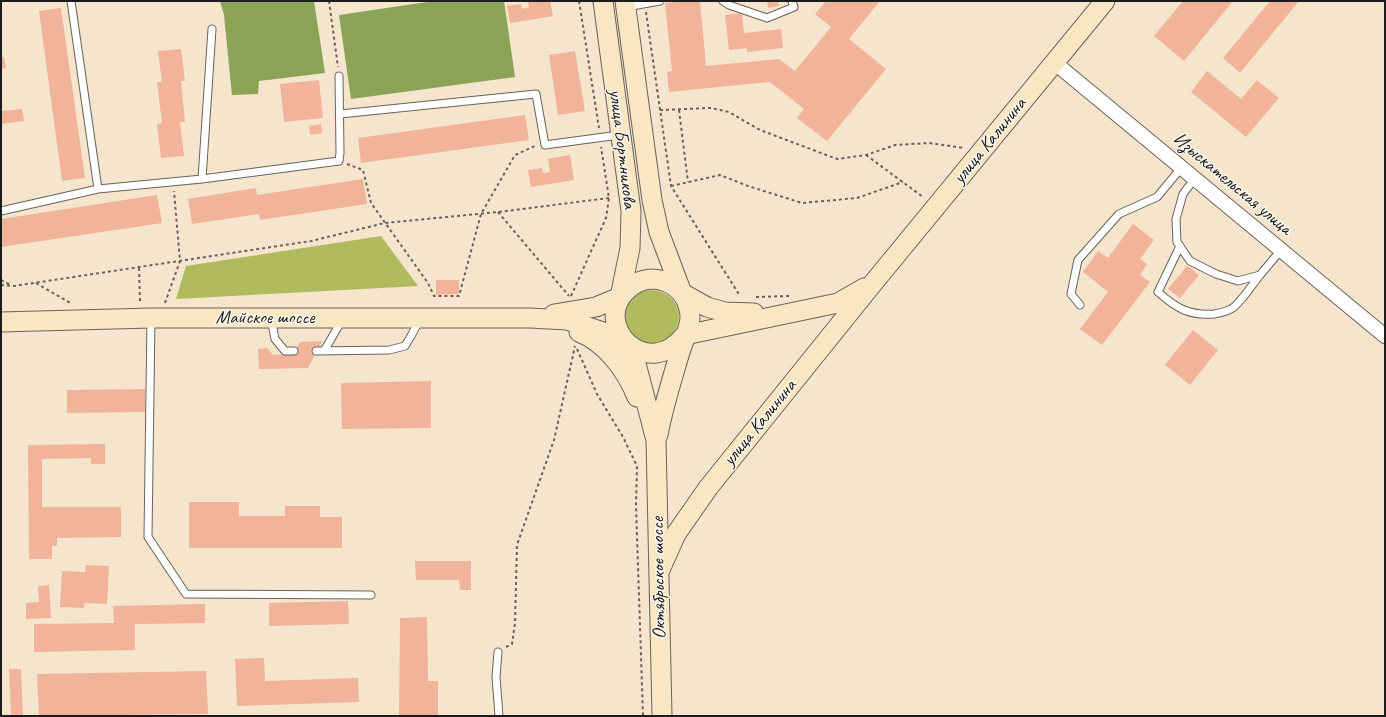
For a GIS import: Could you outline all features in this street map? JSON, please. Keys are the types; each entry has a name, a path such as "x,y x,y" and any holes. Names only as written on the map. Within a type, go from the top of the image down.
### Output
{"street":[{"name":"улица Бортникова","path":"603,1 631,210 630,248 620,297"},
{"name":"улица Калинина","path":"659,572 676,534 708,488 874,282 1105,1"},
{"name":"улица Бортникова","path":"626,4 652,200 659,232 682,293"},
{"name":"Изыскательская улица","path":"1055,63 1385,336"},
{"path":"657,279 670,284 682,293 688,306 690,318 685,335 678,344 668,351 653,354 639,352 626,343 617,330 615,314 620,297 631,285 644,280 657,279"},
{"name":"улица Калинина","path":"682,293 707,307 725,312 791,305 838,303 874,282"},
{"name":"Майское шоссе","path":"530,318 596,307 620,297"},
{"name":"улица Калинина","path":"685,335 791,305"},
{"name":"Майское шоссе","path":"1,322 151,312 271,318 530,318 567,320 606,333 626,343"},
{"name":"Майское шоссе","path":"530,318 550,320 584,334 616,359 633,387 656,440"},
{"name":"Октябрьское шоссе","path":"656,440 663,410 685,335"},
{"name":"Октябрьское шоссе","path":"626,343 635,360 656,440 662,716"}],"lane":[{"path":"71,1 98,189"},
{"path":"626,4 660,1"},
{"path":"723,1 729,5 766,18 794,7 792,1"},
{"path":"202,179 212,29"},
{"path":"1,211 98,189 202,179 339,161 339,76"},
{"path":"340,114 536,94 545,145 621,135"},
{"path":"1080,305 1071,294 1078,260 1119,214 1157,197 1182,167"},
{"path":"1195,178 1183,194 1176,219 1178,242 1180,246 1190,261 1216,274 1238,281 1260,276"},
{"path":"1180,246 1158,292 1171,304 1187,312 1202,315 1220,313 1233,308 1281,250"},
{"path":"151,312 148,538 186,594 371,595"},
{"path":"271,318 275,339 285,351 294,351"},
{"path":"343,318 320,351 389,350 405,346 420,318"},
{"path":"498,652 496,677 499,716"}],"path":[{"path":"329,1 339,76"},
{"path":"498,212 571,298 606,218 609,198 579,1"},
{"path":"645,3 671,186 740,297"},
{"path":"660,110 710,108 729,112 760,130 837,159 866,155 895,145 929,143 967,148 962,154"},
{"path":"679,109 688,182"},
{"path":"339,161 363,170 371,203 428,283 434,296 459,296 481,214 515,155 534,146 545,145"},
{"path":"866,155 926,198"},
{"path":"671,186 720,175 748,186 802,203 857,198 903,182"},
{"path":"151,312 180,261 174,181"},
{"path":"1,285 14,286 310,241 385,223 481,214 609,198"},
{"path":"139,268 151,312"},
{"path":"1,280 14,286"},
{"path":"755,297 791,305"},
{"path":"498,652 512,644 515,623 517,545 554,440 575,344 597,394 623,436 637,466 636,506 643,716"}],"green space":[{"path":"220,1 314,1 325,73 259,81 258,94 232,95 224,15"},
{"path":"434,1 504,1 515,77 351,99 339,15"},
{"path":"381,236 418,286 176,299 186,266"},
{"path":"652,290 662,292 671,298 677,307 679,317 677,327 671,336 662,342 652,344 642,342 633,336 627,327 625,317 627,307 633,298 642,292"}],"building":[{"path":"528,1 550,1 553,16 510,23 507,6 521,4 522,9 529,7"},
{"path":"700,1 706,66 779,59 795,71 831,27 815,14 826,1 880,1 849,39 886,69 827,141 797,118 804,109 770,82 669,92 667,72 672,71 665,3"},
{"path":"767,1 778,1 779,6 768,8"},
{"path":"1183,1 1233,1 1184,61 1154,36"},
{"path":"1270,1 1299,1 1240,73 1223,58"},
{"path":"61,8 85,178 62,181 39,11"},
{"path":"742,13 744,33 781,29 783,48 747,52 747,48 729,50 725,15"},
{"path":"181,49 185,81 181,81 185,122 180,122 184,156 161,158 157,124 162,123 157,82 162,82 158,51"},
{"path":"575,51 585,111 558,115 549,55"},
{"path":"1,57 4,57 6,68 1,69"},
{"path":"1207,71 1241,99 1257,80 1279,98 1246,137 1191,92"},
{"path":"319,80 323,118 284,122 280,84"},
{"path":"22,109 24,121 1,124 1,111"},
{"path":"525,115 529,140 361,163 358,138"},
{"path":"321,124 322,133 310,135 309,126"},
{"path":"570,155 574,180 531,187 528,170 542,168 543,173 550,172 548,159"},
{"path":"363,179 367,204 260,220 259,214 192,224 188,199 256,188 257,195"},
{"path":"157,195 162,223 1,247 1,219"},
{"path":"1133,224 1154,240 1140,259 1147,264 1140,275 1150,282 1102,345 1080,329 1108,292 1083,272 1098,251 1108,258"},
{"path":"1187,266 1199,275 1180,298 1168,289"},
{"path":"436,280 459,280 459,294 436,295"},
{"path":"1193,330 1218,350 1190,385 1165,365"},
{"path":"322,341 308,368 259,369 258,349 267,348 273,355 292,354 300,342"},
{"path":"431,381 431,428 342,429 341,383"},
{"path":"145,389 145,412 67,413 67,390"},
{"path":"105,444 105,464 91,464 91,458 42,459 42,507 121,507 121,537 57,538 57,546 52,546 52,559 29,559 28,445"},
{"path":"189,502 239,502 239,516 285,516 285,506 320,506 320,517 342,517 342,548 189,548"},
{"path":"415,561 471,561 471,590 460,590 459,580 416,580"},
{"path":"86,565 109,566 107,604 84,603 84,608 60,607 62,571 85,572"},
{"path":"49,585 51,618 26,619 26,603 39,602 38,586"},
{"path":"348,601 349,624 269,626 269,603"},
{"path":"205,604 205,623 135,624 135,650 34,652 34,624 114,623 113,606"},
{"path":"427,617 428,681 438,681 438,716 399,716 400,618"},
{"path":"264,658 265,681 358,678 359,702 237,706 235,659"},
{"path":"9,669 21,669 23,716 11,716"},
{"path":"206,671 208,714 39,716 37,674"}]}
